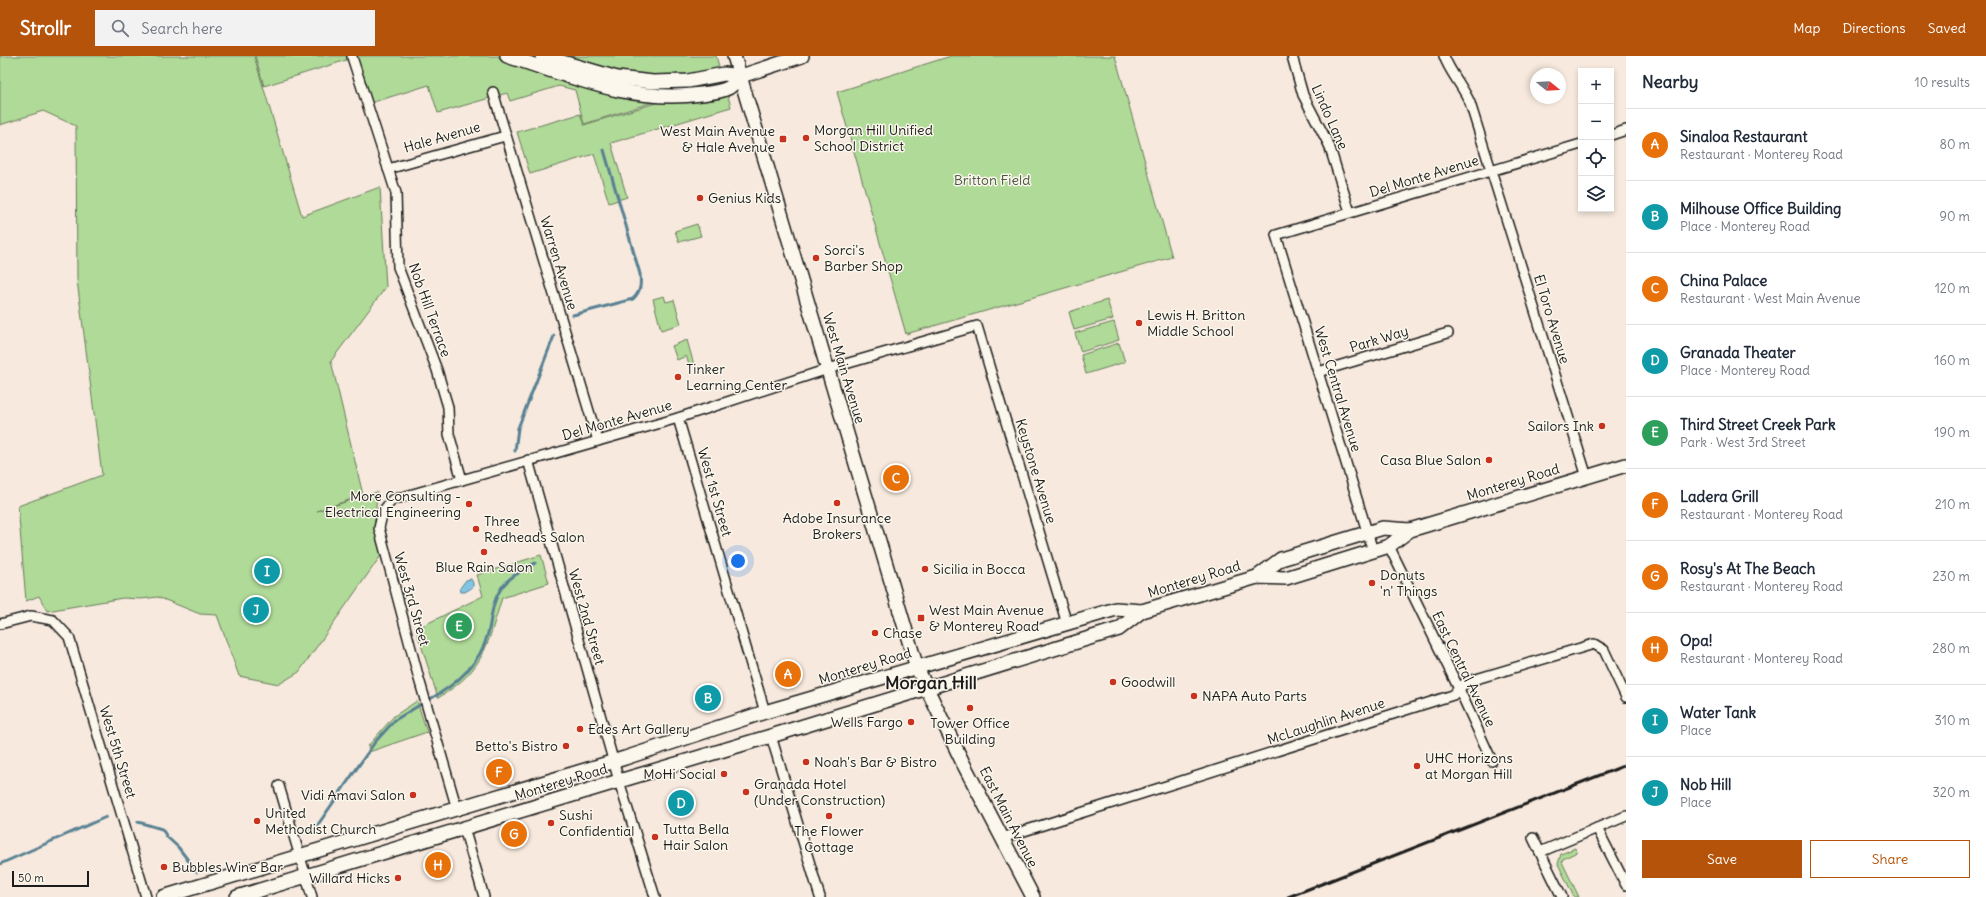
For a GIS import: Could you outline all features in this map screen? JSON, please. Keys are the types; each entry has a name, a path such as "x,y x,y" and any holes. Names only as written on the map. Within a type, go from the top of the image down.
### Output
{"main road":[{"path":"507,56 600,86 629,93 682,97 729,88 741,76"},
{"path":"542,56 595,73 632,81 674,82 724,74 741,76 802,56"},
{"name":"West Main Avenue","path":"734,56 917,668 926,688"},
{"name":"Monterey Road","path":"163,897 457,809 765,712 1116,609 1142,611 1257,577 1286,578 1389,546 1410,530 1626,465"},
{"name":"Monterey Road","path":"1257,577 1281,559 1382,528 1410,530"},
{"name":"Monterey Road","path":"237,897 772,736 1119,629 1142,611"},
{"name":"East Main Avenue","path":"926,688 1033,897"}],"street":[{"name":"Lindo Lane","path":"1292,56 1303,94 1329,145 1350,212"},
{"name":"El Toro Avenue","path":"1444,56 1452,73 1465,91 1470,103 1587,477"},
{"name":"Nob Hill Terrace","path":"352,57 396,193 398,266 437,370 448,406 449,434 462,480"},
{"name":"Warren Avenue","path":"493,92 598,441"},
{"path":"1614,134 1626,130"},
{"name":"Hale Avenue","path":"388,170 505,136"},
{"name":"Del Monte Avenue","path":"1276,235 1578,145"},
{"name":"West Central Avenue","path":"1276,235 1373,551"},
{"name":"Del Monte Avenue","path":"383,510 392,500 678,418 828,369 977,326"},
{"name":"Keystone Avenue","path":"977,326 1067,624"},
{"name":"Park Way","path":"1318,372 1448,333"},
{"name":"West 1st Street","path":"678,418 765,712"},
{"name":"West 2nd Street","path":"528,460 619,781 655,897"},
{"name":"West 3rd Street","path":"383,510 379,528 457,809"},
{"name":"East Central Avenue","path":"1389,546 1459,689 1492,761"},
{"name":"West 5th Street","path":"0,624 31,616 53,620 69,638 146,897"},
{"name":"McLaughlin Avenue","path":"1002,838 1453,695 1466,682 1594,644 1604,650 1626,697"},
{"path":"772,736 820,897"},
{"path":"279,786 312,897"},
{"path":"1540,852 1626,816"},
{"path":"464,828 484,897"},
{"path":"1597,828 1626,886"},
{"path":"1533,838 1562,897"}],"green space":[{"path":"0,56 254,56 302,216 380,187 386,287 331,361 363,495 317,511 377,492 375,521 382,554 299,672 279,684 239,676 217,615 200,614 158,597 141,599 123,598 47,611 39,596 26,601 18,506 102,475 77,280 76,126 43,111 0,125"},
{"path":"255,56 716,56 723,80 584,124 575,90 559,86 510,101 507,93 438,113 429,85 367,104 353,58 264,86"},
{"name":"Britton Field","path":"951,56 1115,56 1172,257 906,334 837,92"},
{"path":"724,82 731,107 611,143 627,197 609,203 594,154 530,174 517,132 580,114 584,125"},
{"path":"697,224 701,236 679,242 675,231"},
{"path":"664,296 666,302 674,300 681,324 661,330 653,299"},
{"path":"1107,300 1113,319 1074,330 1069,312"},
{"path":"1114,322 1119,340 1081,352 1075,333"},
{"path":"687,340 694,365 690,366 686,356 677,360 672,346"},
{"path":"1119,343 1125,362 1086,374 1081,355"},
{"path":"541,555 549,583 502,598 487,644 475,667 466,677 438,698 416,629 483,596 477,575"},
{"path":"417,701 427,732 369,752 368,746 394,716"},
{"path":"1575,848 1577,852 1563,859 1562,862 1579,897 1574,897 1558,864 1561,854"}],"water":[{"path":"471,579 473,587 465,592 461,592 460,588 466,580"}],"waterway":[{"path":"573,315 633,299 640,288 640,274 604,150"},
{"path":"515,451 518,428 554,336"},
{"path":"430,699 458,680 480,654 485,644 494,602 502,587 515,575 535,563"},
{"path":"306,830 317,826 375,742 395,720 423,703"},
{"path":"0,864 106,817"},
{"path":"138,822 162,829 197,872"}],"railway":[{"path":"1288,897 1626,765"}],"place":[{"name":"Morgan Hill Unified School District","path":"806,138"},
{"name":"West Main Avenue & Hale Avenue","path":"783,139"},
{"name":"Genius Kids","path":"700,198"},
{"name":"Sorci's Barber Shop","path":"816,258"},
{"name":"Lewis H. Britton Middle School","path":"1139,323"},
{"name":"Tinker Learning Center","path":"678,377"},
{"name":"Sailors Ink","path":"1602,426"},
{"name":"Casa Blue Salon","path":"1489,460"},
{"name":"China Palace","path":"896,478"},
{"name":"Adobe Insurance Brokers","path":"837,503"},
{"name":"More Consulting - Electrical Engineering","path":"469,504"},
{"name":"Three Redheads Salon","path":"476,529"},
{"name":"Blue Rain Salon","path":"484,552"},
{"name":"Sicilia in Bocca","path":"925,569"},
{"name":"Water Tank","path":"267,571"},
{"name":"Donuts 'n' Things","path":"1372,583"},
{"name":"Nob Hill","path":"256,610"},
{"name":"West Main Avenue & Monterey Road","path":"921,618"},
{"name":"Third Street Creek Park","path":"459,626"},
{"name":"Chase","path":"875,633"},
{"name":"Sinaloa Restaurant","path":"788,674"},
{"name":"Goodwill","path":"1113,682"},
{"name":"NAPA Auto Parts","path":"1194,696"},
{"name":"Milhouse Office Building","path":"708,698"},
{"name":"Tower Office Building","path":"970,708"},
{"name":"Wells Fargo","path":"911,722"},
{"name":"Edes Art Gallery","path":"580,729"},
{"name":"Betto's Bistro","path":"566,746"},
{"name":"Noah's Bar & Bistro","path":"806,762"},
{"name":"UHC Horizons at Morgan Hill","path":"1417,766"},
{"name":"Ladera Grill","path":"499,772"},
{"name":"MoHi Social","path":"724,774"},
{"name":"Granada Hotel (Under Construction)","path":"746,792"},
{"name":"Vidi Amavi Salon","path":"413,795"},
{"name":"Granada Theater","path":"681,803"},
{"name":"The Flower Cottage","path":"829,816"},
{"name":"United Methodist Church","path":"257,821"},
{"name":"Sushi Confidential","path":"551,823"},
{"name":"Rosy's At The Beach","path":"514,834"},
{"name":"Tutta Bella Hair Salon","path":"655,837"},
{"name":"Opa!","path":"438,865"},
{"name":"Bubbles Wine Bar","path":"164,867"},
{"name":"Willard Hicks","path":"398,878"}],"district":[{"name":"Morgan Hill","path":"931,682"}]}
